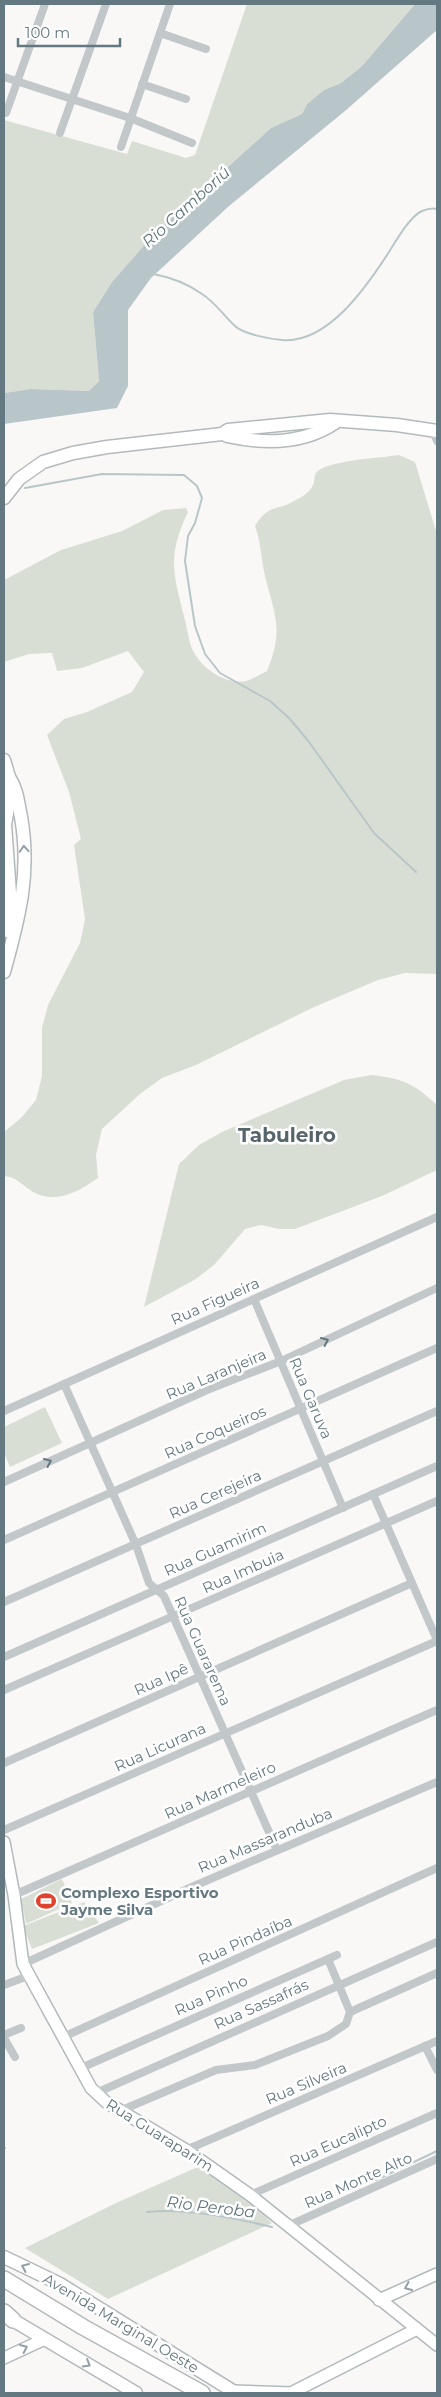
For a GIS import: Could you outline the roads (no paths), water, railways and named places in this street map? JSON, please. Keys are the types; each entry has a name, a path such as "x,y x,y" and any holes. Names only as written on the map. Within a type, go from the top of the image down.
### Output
{"highway":[{"path":"4,2278 92,2332 202,2393"},
{"path":"4,2290 182,2393"}],"main road":[{"path":"222,434 228,430 330,420 336,422 388,424 436,434"},
{"path":"4,498 19,479 43,462 73,453 107,447 222,434 267,442 295,439 336,422"},
{"path":"292,423 297,430 295,439"},
{"path":"264,426 263,433 267,442"},
{"path":"4,760 9,777 16,787 23,828 26,870 21,908 4,972"},
{"path":"4,944 10,918 6,832 9,777"},
{"path":"6,832 12,827 23,828"},
{"path":"9,871 18,874 26,870"},
{"name":"Avenida Marginal Oeste","path":"4,2257 60,2284 234,2392"},
{"path":"7,2315 136,2393"}],"street":[{"path":"6,113 44,4"},
{"path":"60,133 106,4"},
{"path":"121,147 170,4"},
{"path":"160,33 206,48"},
{"path":"4,77 130,118 192,142"},
{"path":"142,84 186,99"},
{"name":"Rua Figueira","path":"4,1411 437,1217"},
{"name":"Rua Laranjeira","path":"4,1482 207,1390 281,1361 437,1288"},
{"name":"Rua Garuva","path":"254,1299 343,1508"},
{"name":"Rua Coqueiros","path":"4,1540 437,1348"},
{"name":"Rua Guararema","path":"64,1384 111,1493 136,1545 149,1583 164,1596 277,1850"},
{"name":"Rua Cerejeira","path":"4,1602 437,1411"},
{"name":"Rua Guamirim","path":"4,1657 437,1466"},
{"path":"373,1494 437,1640"},
{"name":"Rua Imbuia","path":"4,1690 437,1501"},
{"name":"Rua Ipê","path":"4,1763 412,1583"},
{"name":"Rua Licurana","path":"4,1830 437,1640"},
{"name":"Rua Marmeleiro","path":"14,1895 437,1710"},
{"name":"Rua Massaranduba","path":"23,1964 277,1850 437,1782"},
{"name":"Rua Guaraparim","path":"4,1842 14,1895 23,1964 88,2084 106,2102 186,2150 250,2195 290,2225 379,2300 437,2345"},
{"name":"Rua Pindaíba","path":"64,2037 437,1868"},
{"name":"Rua Sassafrás","path":"96,2093 437,1942"},
{"name":"Rua Pinho","path":"81,2068 337,1955"},
{"path":"122,2110 216,2070 255,2065 328,2036 346,2024 350,2012 328,1959"},
{"path":"350,2012 437,1973"},
{"path":"4,1985 28,1976"},
{"path":"15,2057 4,2037 21,2028"},
{"name":"Rua Silveira","path":"186,2150 437,2041"},
{"path":"425,2046 437,2070"},
{"name":"Rua Eucalipto","path":"250,2195 437,2112"},
{"name":"Rua Monte Alto","path":"290,2225 437,2159"},
{"path":"379,2300 437,2274"},
{"path":"234,2392 291,2393 417,2329"},
{"path":"4,2358 45,2339"}],"water":[{"name":"Rio Camboriú","path":"415,4 437,4 437,30 345,111 229,206 151,278 128,310 128,386 117,408 4,424 4,393 31,389 89,391 99,381 93,312 112,282 154,234 271,128 302,114 307,104 324,90 341,83 362,66"}],"waterway":[{"path":"153,274 179,281 197,290 207,297 239,329 257,336 282,340 299,339 315,333 330,323 358,296 404,229 417,214 422,211 437,209"},
{"path":"25,488 102,474 184,475 197,486 202,498 195,523 188,536 185,561 195,626 205,654 220,673 270,701 290,719 309,742 374,833 416,872"},
{"path":"376,2180 437,2151"},
{"name":"Rio Peroba","path":"147,2212 178,2211 226,2217 272,2227"}],"place":[{"name":"Complexo Esportivo Jayme Silva","path":"46,1901"}],"district":[{"name":"Tabuleiro","path":"287,1135"}]}
